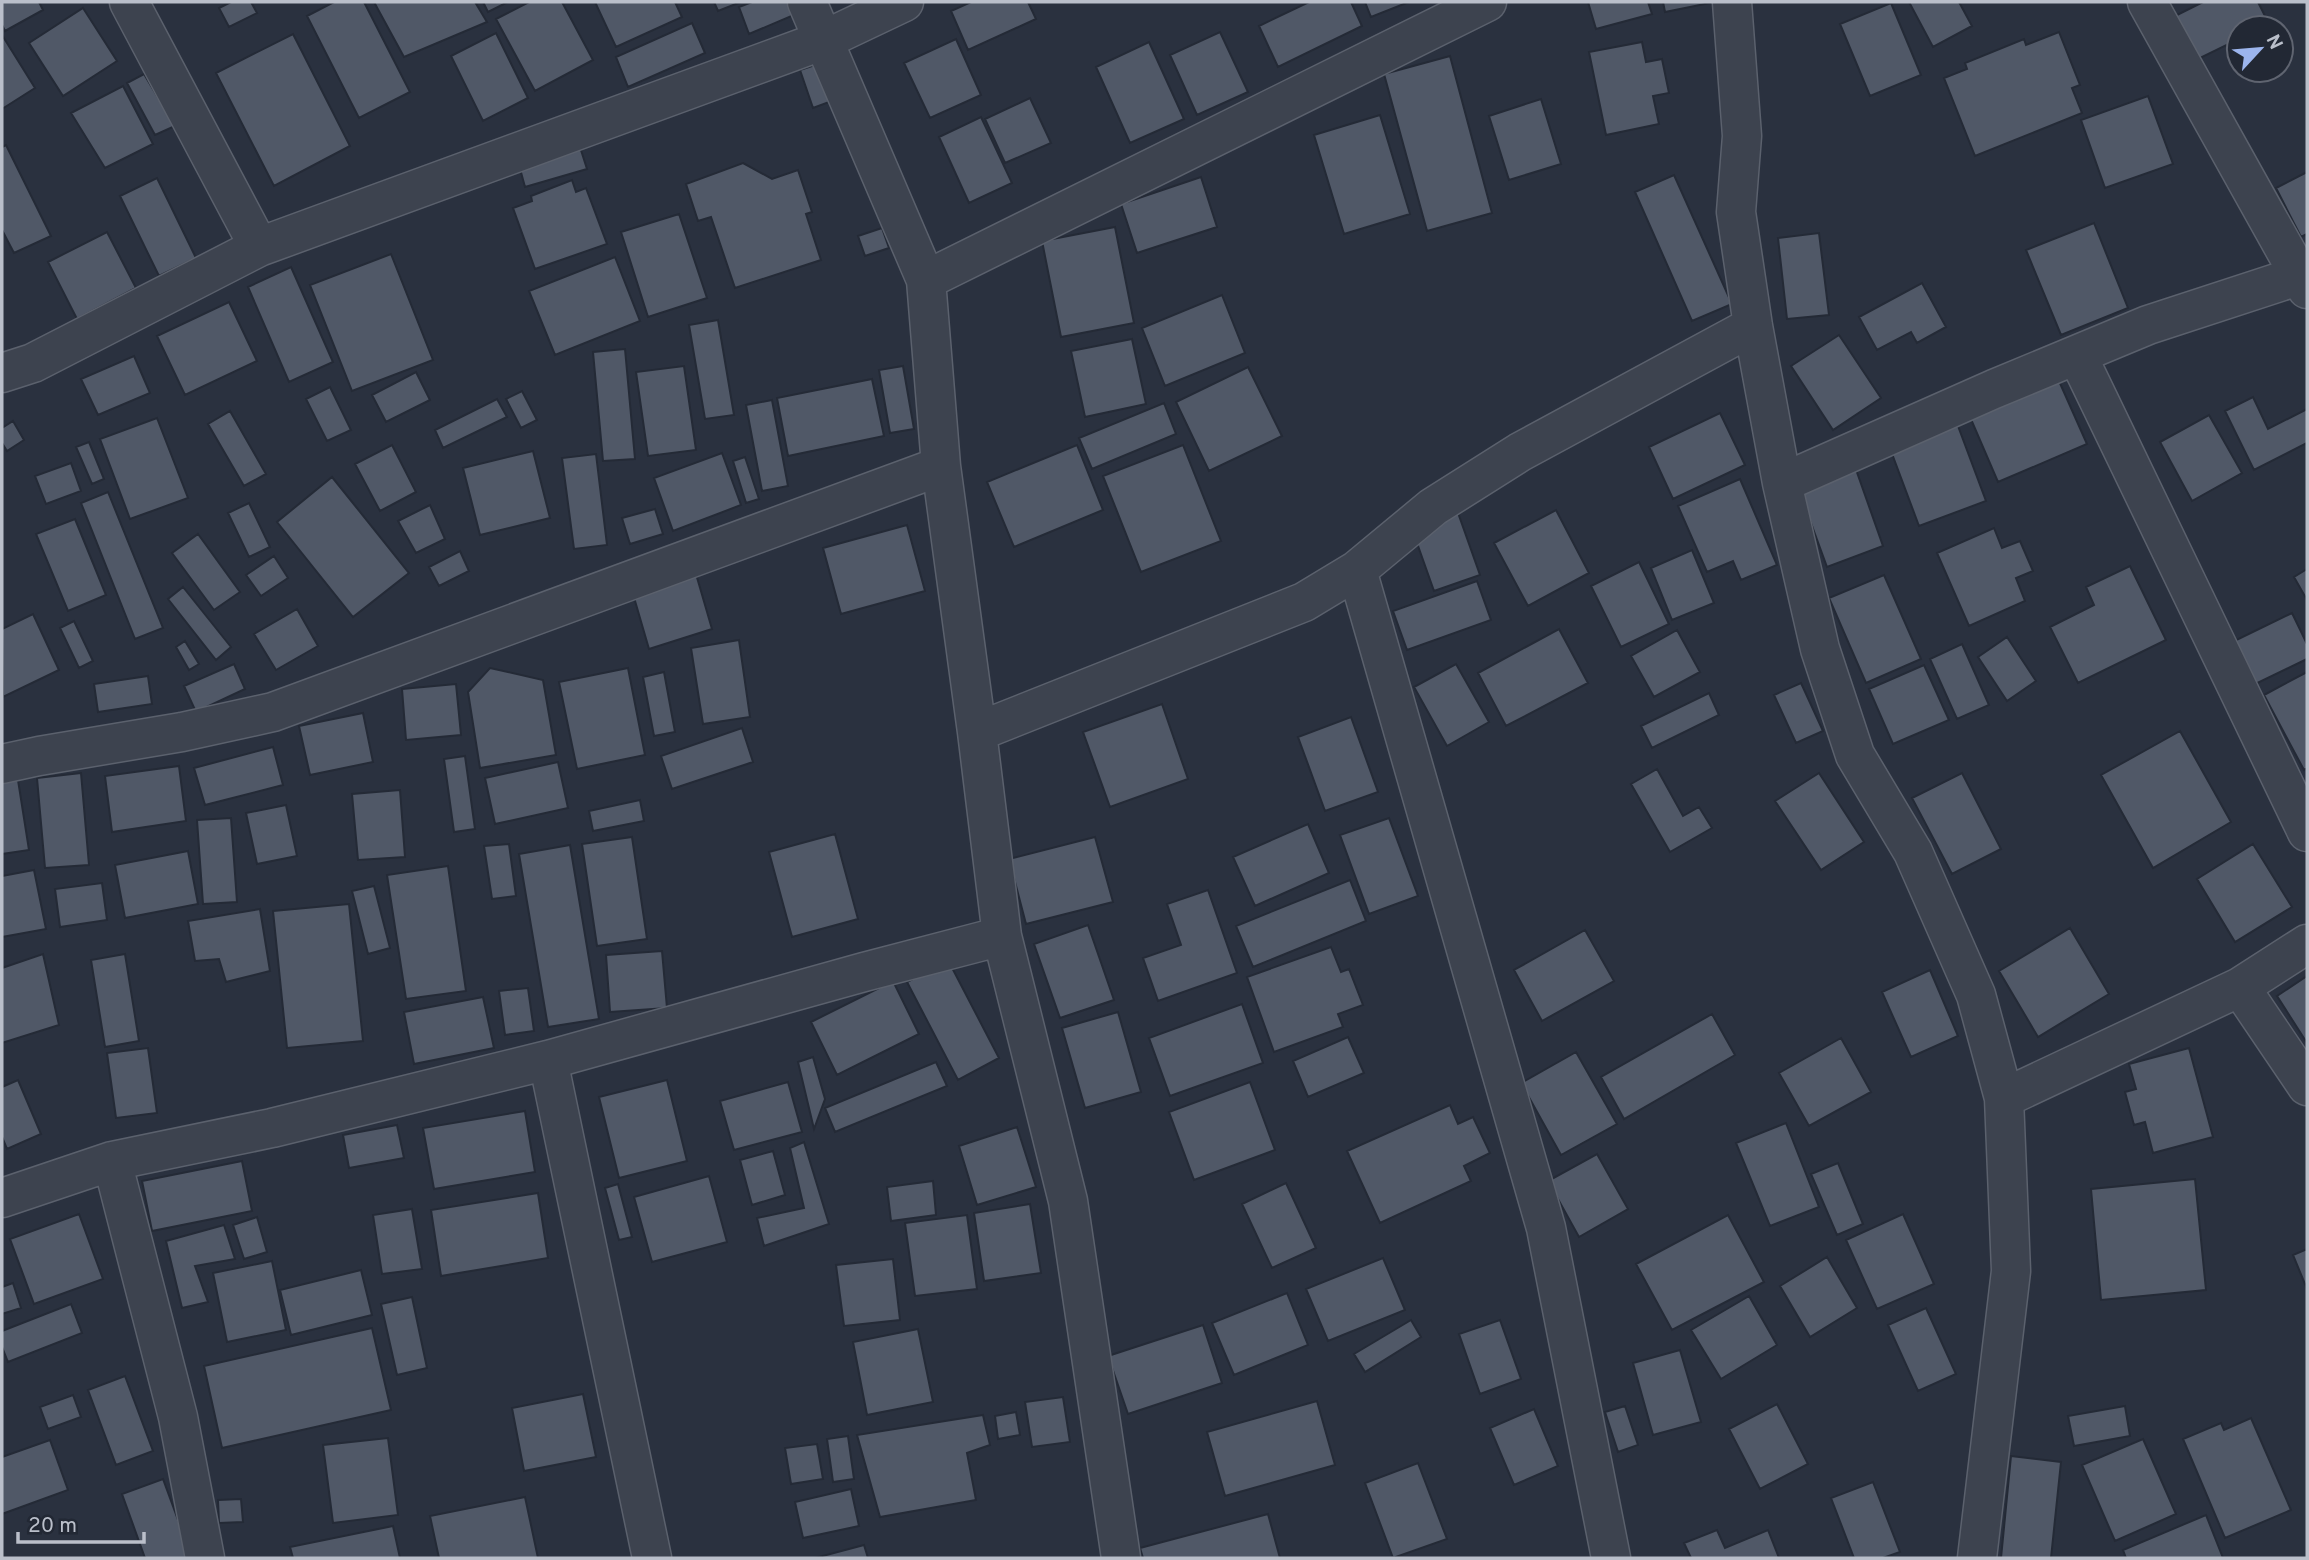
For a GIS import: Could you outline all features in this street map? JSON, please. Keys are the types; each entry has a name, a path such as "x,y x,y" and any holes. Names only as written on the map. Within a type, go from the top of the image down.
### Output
{"street":[{"path":"129,2 259,247"},
{"path":"807,2 926,280 941,466 1002,936 1068,1201 1121,1558"},
{"path":"2,373 33,363 259,247 824,40 904,2"},
{"path":"926,280 1486,2"},
{"path":"1732,2 1742,136 1736,212 1753,326 1782,483 1820,649 1855,755 1913,852 1976,995 2004,1098 2011,1271 1977,1558"},
{"path":"1782,483 2148,325 2305,280 2147,2"},
{"path":"977,732 1304,602 1357,569 1433,507 1520,452 1753,326"},
{"path":"2077,355 2307,832"},
{"path":"2,764 182,732 273,712 941,466"},
{"path":"1357,569 1546,1228 1611,1558"},
{"path":"2,1198 112,1161 272,1128 548,1060 1002,936"},
{"path":"2004,1098 2240,987 2307,944"},
{"path":"2240,987 2307,1086"},
{"path":"548,1060 652,1558"},
{"path":"112,1161 178,1417 205,1558"}],"building":[{"path":"2,2 39,2 43,10 5,31 2,25"},
{"path":"231,2 251,2 257,13 229,27 219,8"},
{"path":"334,2 364,2 410,92 359,118 307,16"},
{"path":"374,2 475,2 487,22 404,57"},
{"path":"483,2 508,2 488,12"},
{"path":"529,2 562,2 593,60 535,91 496,19"},
{"path":"595,2 675,2 682,17 616,47"},
{"path":"714,2 741,2 718,11"},
{"path":"752,2 797,2 801,12 749,34 739,7"},
{"path":"971,2 1028,2 1036,19 968,50 951,11"},
{"path":"1309,2 1351,2 1362,26 1278,67 1259,26"},
{"path":"1365,2 1409,2 1371,17"},
{"path":"1588,2 1648,2 1652,14 1596,29"},
{"path":"1663,2 1710,2 1710,3 1665,12"},
{"path":"1909,2 1959,2 1972,26 1933,47"},
{"path":"2203,2 2258,2 2264,14 2225,14 2225,46 2194,61 2173,17"},
{"path":"1891,3 1921,75 1870,96 1840,24"},
{"path":"83,8 117,61 63,96 29,43"},
{"path":"692,23 705,53 628,87 616,57"},
{"path":"1220,32 1248,92 1197,115 1170,55"},
{"path":"2059,32 2080,85 2072,88 2082,113 1975,156 1944,78 1967,69 1965,63 2024,39 2026,45"},
{"path":"496,33 528,98 483,121 451,56"},
{"path":"293,34 350,146 274,186 216,73"},
{"path":"2,35 35,88 2,109"},
{"path":"956,39 981,95 930,118 904,63"},
{"path":"1149,42 1184,119 1130,143 1096,67"},
{"path":"1642,42 1646,62 1662,59 1669,93 1653,96 1659,124 1606,135 1589,52"},
{"path":"1450,56 1492,213 1427,231 1384,74"},
{"path":"827,61 840,98 813,108 800,70"},
{"path":"144,74 175,126 155,135 127,83"},
{"path":"123,86 153,144 105,168 71,113"},
{"path":"2148,96 2173,164 2105,188 2081,120"},
{"path":"1030,98 1051,143 1005,163 985,119"},
{"path":"1541,99 1561,164 1509,180 1489,116"},
{"path":"1380,115 1410,214 1344,234 1314,135"},
{"path":"981,117 1012,183 969,203 939,137"},
{"path":"6,145 51,236 14,253 2,230 2,147"},
{"path":"580,147 587,169 525,187 519,165"},
{"path":"743,163 772,179 798,170 812,212 806,214 821,260 735,288 711,217 698,221 686,184"},
{"path":"2307,172 2307,234 2301,237 2276,188"},
{"path":"1674,175 1732,304 1692,321 1635,192"},
{"path":"1201,177 1217,227 1137,253 1121,204"},
{"path":"157,178 196,258 159,276 120,196"},
{"path":"572,180 576,192 586,188 607,244 535,269 513,208 532,201 531,196"},
{"path":"679,214 707,298 648,317 621,232"},
{"path":"2094,223 2128,308 2061,335 2026,250"},
{"path":"1115,227 1134,323 1061,337 1042,241"},
{"path":"882,228 889,248 865,256 858,236"},
{"path":"107,232 136,288 77,319 48,262"},
{"path":"1819,233 1829,315 1787,319 1778,238"},
{"path":"391,254 433,360 352,391 310,285"},
{"path":"615,257 640,321 555,355 529,291"},
{"path":"291,267 333,362 289,382 248,287"},
{"path":"1922,283 1946,327 1917,343 1911,332 1877,350 1859,317"},
{"path":"1222,295 1245,353 1165,386 1142,328"},
{"path":"229,302 257,361 185,395 157,336"},
{"path":"718,320 734,415 705,419 689,325"},
{"path":"1839,335 1881,398 1833,430 1791,366"},
{"path":"1132,339 1146,404 1085,417 1071,351"},
{"path":"625,349 635,459 603,461 593,352"},
{"path":"134,356 150,393 98,415 81,379"},
{"path":"684,366 696,450 648,456 636,372"},
{"path":"903,366 914,429 890,433 879,370"},
{"path":"1248,367 1282,436 1209,471 1176,402"},
{"path":"416,372 430,400 386,422 372,395"},
{"path":"2055,372 2087,444 1998,482 1967,410"},
{"path":"872,379 884,436 788,456 777,398"},
{"path":"330,387 351,430 327,441 306,399"},
{"path":"522,391 537,420 521,428 506,399"},
{"path":"2253,397 2268,429 2307,409 2307,443 2254,470 2225,411"},
{"path":"497,399 507,417 443,448 435,430"},
{"path":"772,400 788,486 762,491 746,405"},
{"path":"1164,403 1176,434 1092,469 1079,438"},
{"path":"230,411 266,474 244,486 208,424"},
{"path":"1720,413 1745,465 1673,499 1649,447"},
{"path":"2209,415 2242,473 2192,501 2160,442"},
{"path":"157,418 188,498 130,519 100,439"},
{"path":"1955,418 1986,501 1919,526 1888,443"},
{"path":"13,421 24,440 7,451 2,443 2,428"},
{"path":"89,442 104,479 92,484 76,447"},
{"path":"392,445 416,492 380,511 355,464"},
{"path":"1077,445 1103,510 1014,547 987,482"},
{"path":"1183,445 1221,541 1141,572 1103,476"},
{"path":"533,451 550,518 480,535 463,468"},
{"path":"722,453 741,505 673,531 654,478"},
{"path":"596,454 607,545 574,549 562,458"},
{"path":"745,457 759,499 746,503 733,461"},
{"path":"1853,461 1883,546 1827,567 1796,482"},
{"path":"71,463 81,491 46,504 35,476"},
{"path":"332,477 409,573 353,617 277,522"},
{"path":"1740,479 1777,565 1741,580 1733,561 1707,572 1678,506"},
{"path":"108,492 163,628 135,639 81,503"},
{"path":"249,503 270,547 249,557 228,513"},
{"path":"430,505 445,539 416,553 398,521"},
{"path":"655,509 663,534 630,544 622,518"},
{"path":"1457,510 1480,575 1434,591 1411,526"},
{"path":"1556,510 1589,573 1528,606 1494,543"},
{"path":"75,519 106,595 68,611 36,534"},
{"path":"907,525 925,591 841,614 823,548"},
{"path":"1994,528 2002,548 2020,541 2033,571 2016,578 2025,601 1969,626 1937,553"},
{"path":"198,534 240,592 214,610 172,553"},
{"path":"1692,550 1714,603 1672,620 1651,568"},
{"path":"460,551 469,571 439,586 429,567"},
{"path":"274,556 288,578 261,596 246,575"},
{"path":"1639,562 1669,624 1621,647 1591,586"},
{"path":"2130,566 2166,640 2078,683 2050,627 2094,605 2086,587"},
{"path":"2307,569 2307,600 2294,577"},
{"path":"696,574 712,629 649,649 633,594"},
{"path":"1884,575 1921,659 1866,683 1829,598"},
{"path":"1477,581 1491,620 1407,650 1393,611"},
{"path":"183,587 231,647 216,660 168,599"},
{"path":"297,609 318,646 276,670 254,634"},
{"path":"2292,613 2307,644 2307,659 2245,689 2224,646"},
{"path":"33,614 59,670 3,697 2,629"},
{"path":"74,621 93,661 79,668 60,628"},
{"path":"1559,629 1588,683 1506,726 1478,673"},
{"path":"1677,630 1700,672 1654,697 1631,656"},
{"path":"2007,637 2036,681 2007,701 1978,657"},
{"path":"739,640 750,717 703,724 691,648"},
{"path":"185,641 199,664 189,670 176,647"},
{"path":"1962,644 1989,705 1957,719 1930,659"},
{"path":"234,664 245,689 196,712 184,686"},
{"path":"1456,664 1489,722 1447,746 1414,687"},
{"path":"1924,665 1949,720 1893,744 1869,689"},
{"path":"490,668 543,680 556,755 480,768 468,692"},
{"path":"628,668 645,755 577,769 559,682"},
{"path":"664,672 675,732 654,736 643,677"},
{"path":"2307,672 2307,768 2304,770 2264,695"},
{"path":"148,676 152,704 98,712 94,684"},
{"path":"1801,683 1823,731 1796,743 1774,695"},
{"path":"456,684 461,735 406,740 402,689"},
{"path":"1709,693 1719,715 1652,748 1641,726"},
{"path":"1162,704 1188,779 1110,807 1083,732"},
{"path":"363,713 373,762 310,775 299,726"},
{"path":"1351,717 1378,792 1325,811 1298,737"},
{"path":"742,728 753,762 672,789 661,756"},
{"path":"2180,731 2231,822 2153,868 2101,775"},
{"path":"273,747 283,785 205,805 194,768"},
{"path":"465,756 475,829 454,832 444,759"},
{"path":"558,762 568,808 495,824 485,778"},
{"path":"179,766 186,821 112,832 105,776"},
{"path":"1657,769 1683,816 1699,807 1712,828 1670,852 1631,784"},
{"path":"81,773 89,865 45,868 37,778"},
{"path":"1819,773 1864,842 1821,870 1775,801"},
{"path":"1962,773 2001,849 1952,874 1912,798"},
{"path":"18,780 29,850 2,854 2,782"},
{"path":"400,790 405,857 358,860 352,794"},
{"path":"640,800 644,821 593,831 589,811"},
{"path":"286,805 297,856 257,864 246,813"},
{"path":"231,818 237,902 203,904 197,820"},
{"path":"1389,818 1418,896 1369,914 1340,835"},
{"path":"1308,824 1329,873 1255,906 1233,857"},
{"path":"835,834 858,919 792,937 769,852"},
{"path":"632,837 647,939 597,946 582,844"},
{"path":"1095,837 1113,902 1026,924 1009,859"},
{"path":"509,844 516,896 492,899 484,846"},
{"path":"2253,844 2292,907 2235,942 2197,879"},
{"path":"570,845 599,1019 548,1027 519,854"},
{"path":"188,851 198,904 125,918 115,865"},
{"path":"448,866 466,991 406,999 387,875"},
{"path":"34,870 46,929 2,937 2,876"},
{"path":"1350,880 1366,921 1253,967 1236,926"},
{"path":"102,883 107,920 60,927 55,889"},
{"path":"374,886 390,948 368,954 352,891"},
{"path":"1208,890 1237,973 1158,1001 1143,958 1181,945 1167,904"},
{"path":"349,904 363,1041 287,1048 273,911"},
{"path":"260,909 270,971 226,982 219,959 195,961 188,921"},
{"path":"1088,925 1114,1000 1060,1018 1034,944"},
{"path":"2070,928 2109,994 2038,1037 1999,971"},
{"path":"1585,930 1614,981 1542,1021 1514,970"},
{"path":"1331,947 1341,972 1349,969 1363,1005 1338,1014 1343,1027 1274,1052 1247,977"},
{"path":"662,951 667,1008 610,1012 606,955"},
{"path":"43,954 59,1025 2,1043 2,968"},
{"path":"125,954 139,1041 105,1047 91,960"},
{"path":"948,960 999,1058 958,1080 907,982"},
{"path":"1930,970 1958,1036 1911,1057 1882,992"},
{"path":"2307,976 2307,1043 2277,996"},
{"path":"893,981 919,1034 837,1075 811,1022"},
{"path":"528,988 534,1031 505,1035 499,991"},
{"path":"483,997 494,1048 414,1064 404,1012"},
{"path":"1242,1004 1263,1063 1170,1096 1149,1038"},
{"path":"1118,1012 1141,1092 1085,1108 1062,1028"},
{"path":"1712,1014 1735,1055 1624,1119 1601,1077"},
{"path":"1348,1037 1364,1073 1308,1097 1293,1061"},
{"path":"1841,1038 1871,1092 1809,1126 1779,1073"},
{"path":"148,1048 157,1113 116,1118 107,1053"},
{"path":"2189,1048 2213,1137 2153,1153 2145,1122 2134,1125 2125,1092 2136,1089 2129,1064"},
{"path":"1576,1052 1617,1124 1561,1155 1521,1083"},
{"path":"813,1057 825,1099 814,1129 798,1062"},
{"path":"936,1062 947,1086 835,1132 825,1108"},
{"path":"18,1080 41,1134 7,1149 2,1137 2,1087"},
{"path":"667,1080 687,1161 619,1178 599,1097"},
{"path":"788,1082 802,1132 734,1150 720,1101"},
{"path":"1250,1082 1275,1150 1194,1180 1169,1112"},
{"path":"1450,1105 1458,1124 1473,1117 1490,1153 1464,1166 1471,1181 1380,1223 1347,1151"},
{"path":"525,1111 535,1172 434,1189 423,1128"},
{"path":"1786,1123 1819,1207 1770,1226 1736,1143"},
{"path":"397,1125 404,1158 349,1168 343,1135"},
{"path":"1017,1127 1036,1187 977,1205 959,1146"},
{"path":"804,1142 829,1224 764,1246 757,1218 804,1208 790,1148"},
{"path":"773,1151 785,1195 752,1205 740,1160"},
{"path":"1597,1154 1628,1209 1579,1237 1548,1181"},
{"path":"242,1161 252,1211 152,1231 142,1181"},
{"path":"1838,1163 1863,1224 1837,1235 1811,1174"},
{"path":"709,1176 727,1242 652,1262 634,1197"},
{"path":"2195,1179 2206,1290 2101,1300 2091,1189"},
{"path":"933,1181 936,1215 891,1221 887,1187"},
{"path":"1286,1183 1316,1248 1272,1268 1242,1204"},
{"path":"618,1184 632,1237 619,1240 605,1188"},
{"path":"538,1193 548,1258 441,1276 431,1210"},
{"path":"1030,1204 1041,1273 984,1281 974,1213"},
{"path":"412,1209 422,1269 382,1274 373,1215"},
{"path":"79,1214 103,1279 34,1304 10,1239"},
{"path":"1903,1214 1934,1284 1877,1309 1846,1240"},
{"path":"967,1215 977,1289 915,1296 905,1223"},
{"path":"1728,1215 1764,1282 1672,1330 1636,1264"},
{"path":"257,1217 267,1252 244,1259 233,1225"},
{"path":"224,1225 235,1259 195,1266 208,1302 182,1308 166,1241"},
{"path":"2307,1249 2307,1289 2293,1255"},
{"path":"1827,1257 1857,1308 1810,1337 1780,1286"},
{"path":"1383,1258 1405,1310 1328,1341 1306,1289"},
{"path":"893,1259 900,1320 844,1326 836,1265"},
{"path":"272,1261 286,1330 227,1342 213,1273"},
{"path":"361,1270 372,1315 291,1335 280,1290"},
{"path":"13,1283 21,1308 2,1314 2,1287"},
{"path":"1287,1293 1308,1345 1234,1375 1212,1323"},
{"path":"1749,1296 1777,1345 1721,1379 1691,1330"},
{"path":"412,1297 427,1368 397,1375 381,1304"},
{"path":"71,1304 82,1333 8,1362 2,1347 2,1331"},
{"path":"1926,1308 1956,1374 1918,1391 1888,1325"},
{"path":"1411,1320 1421,1337 1365,1372 1354,1354"},
{"path":"1500,1320 1521,1379 1480,1394 1459,1334"},
{"path":"1203,1325 1222,1383 1128,1414 1108,1356"},
{"path":"372,1328 391,1410 222,1448 204,1366"},
{"path":"918,1329 933,1402 867,1415 853,1342"},
{"path":"1680,1350 1701,1422 1653,1435 1633,1363"},
{"path":"125,1376 153,1451 116,1465 88,1390"},
{"path":"583,1394 596,1457 524,1471 512,1408"},
{"path":"73,1395 81,1417 48,1429 40,1407"},
{"path":"1063,1397 1070,1442 1032,1447 1025,1402"},
{"path":"1317,1401 1335,1465 1225,1496 1207,1432"},
{"path":"1777,1404 1808,1464 1760,1489 1729,1429"},
{"path":"1625,1406 1638,1445 1618,1452 1605,1412"},
{"path":"2125,1406 2130,1436 2074,1446 2068,1416"},
{"path":"1534,1409 1558,1466 1514,1485 1490,1428"},
{"path":"1016,1412 1020,1435 998,1439 995,1416"},
{"path":"983,1415 990,1445 967,1453 976,1500 880,1517 857,1435"},
{"path":"2251,1418 2291,1510 2225,1538 2183,1439 2221,1423 2224,1430"},
{"path":"848,1436 854,1479 833,1482 827,1439"},
{"path":"388,1438 398,1515 333,1523 323,1445"},
{"path":"2143,1439 2176,1514 2115,1541 2082,1465"},
{"path":"50,1440 68,1490 2,1514 2,1457"},
{"path":"817,1444 823,1479 791,1484 785,1448"},
{"path":"2011,1456 2061,1462 2051,1558 2001,1558"},
{"path":"1418,1463 1447,1539 1393,1558 1365,1483"},
{"path":"163,1479 192,1558 145,1558 122,1494"},
{"path":"1873,1482 1900,1552 1883,1558 1854,1558 1831,1498"},
{"path":"851,1489 859,1526 803,1538 795,1502"},
{"path":"525,1497 538,1558 439,1558 430,1516"},
{"path":"241,1499 243,1522 219,1523 218,1500"},
{"path":"1268,1514 1280,1558 1143,1558 1140,1548"},
{"path":"2206,1515 2223,1558 2126,1558 2123,1550"},
{"path":"393,1526 400,1558 293,1558 290,1547"},
{"path":"1717,1530 1725,1548 1768,1530 1779,1558 1691,1558 1684,1543"},
{"path":"864,1545 868,1558 815,1558"}]}
